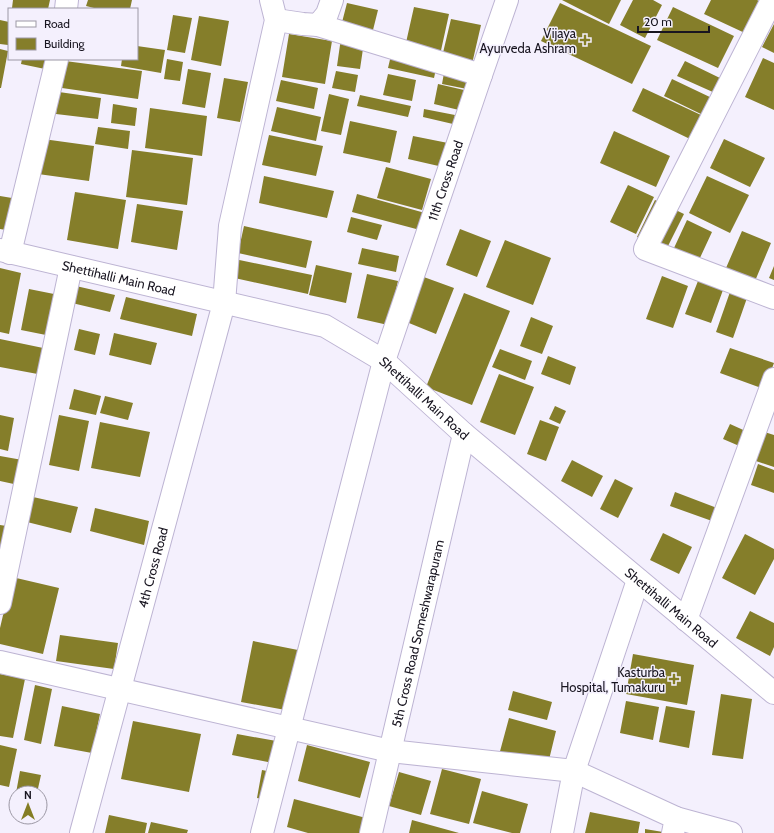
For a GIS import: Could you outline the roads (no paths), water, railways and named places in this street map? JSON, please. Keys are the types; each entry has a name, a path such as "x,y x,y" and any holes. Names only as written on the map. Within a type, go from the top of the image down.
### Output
{"street":[{"path":"318,25 327,14 332,0"},
{"name":"11th Cross Road","path":"262,833 384,361 507,0"},
{"path":"772,0 645,249 774,298"},
{"path":"274,10 303,24 318,25 481,74"},
{"name":"4th Cross Road","path":"81,833 224,302 230,226 274,10"},
{"path":"5,251 56,60"},
{"name":"Shettihalli Main Road","path":"5,251 325,326 384,361 464,434 774,694"},
{"path":"0,603 71,267"},
{"path":"686,620 774,379"},
{"name":"5th Cross Road Someshwarapuram","path":"371,833 464,434"},
{"path":"562,833 574,771 638,580"},
{"path":"0,662 390,751 574,771 674,825 731,833"}],"place":[{"name":"Vijaya Ayurveda Ashram","path":"585,40"},
{"name":"Kasturba Hospital, Tumakuru","path":"674,679"}]}
